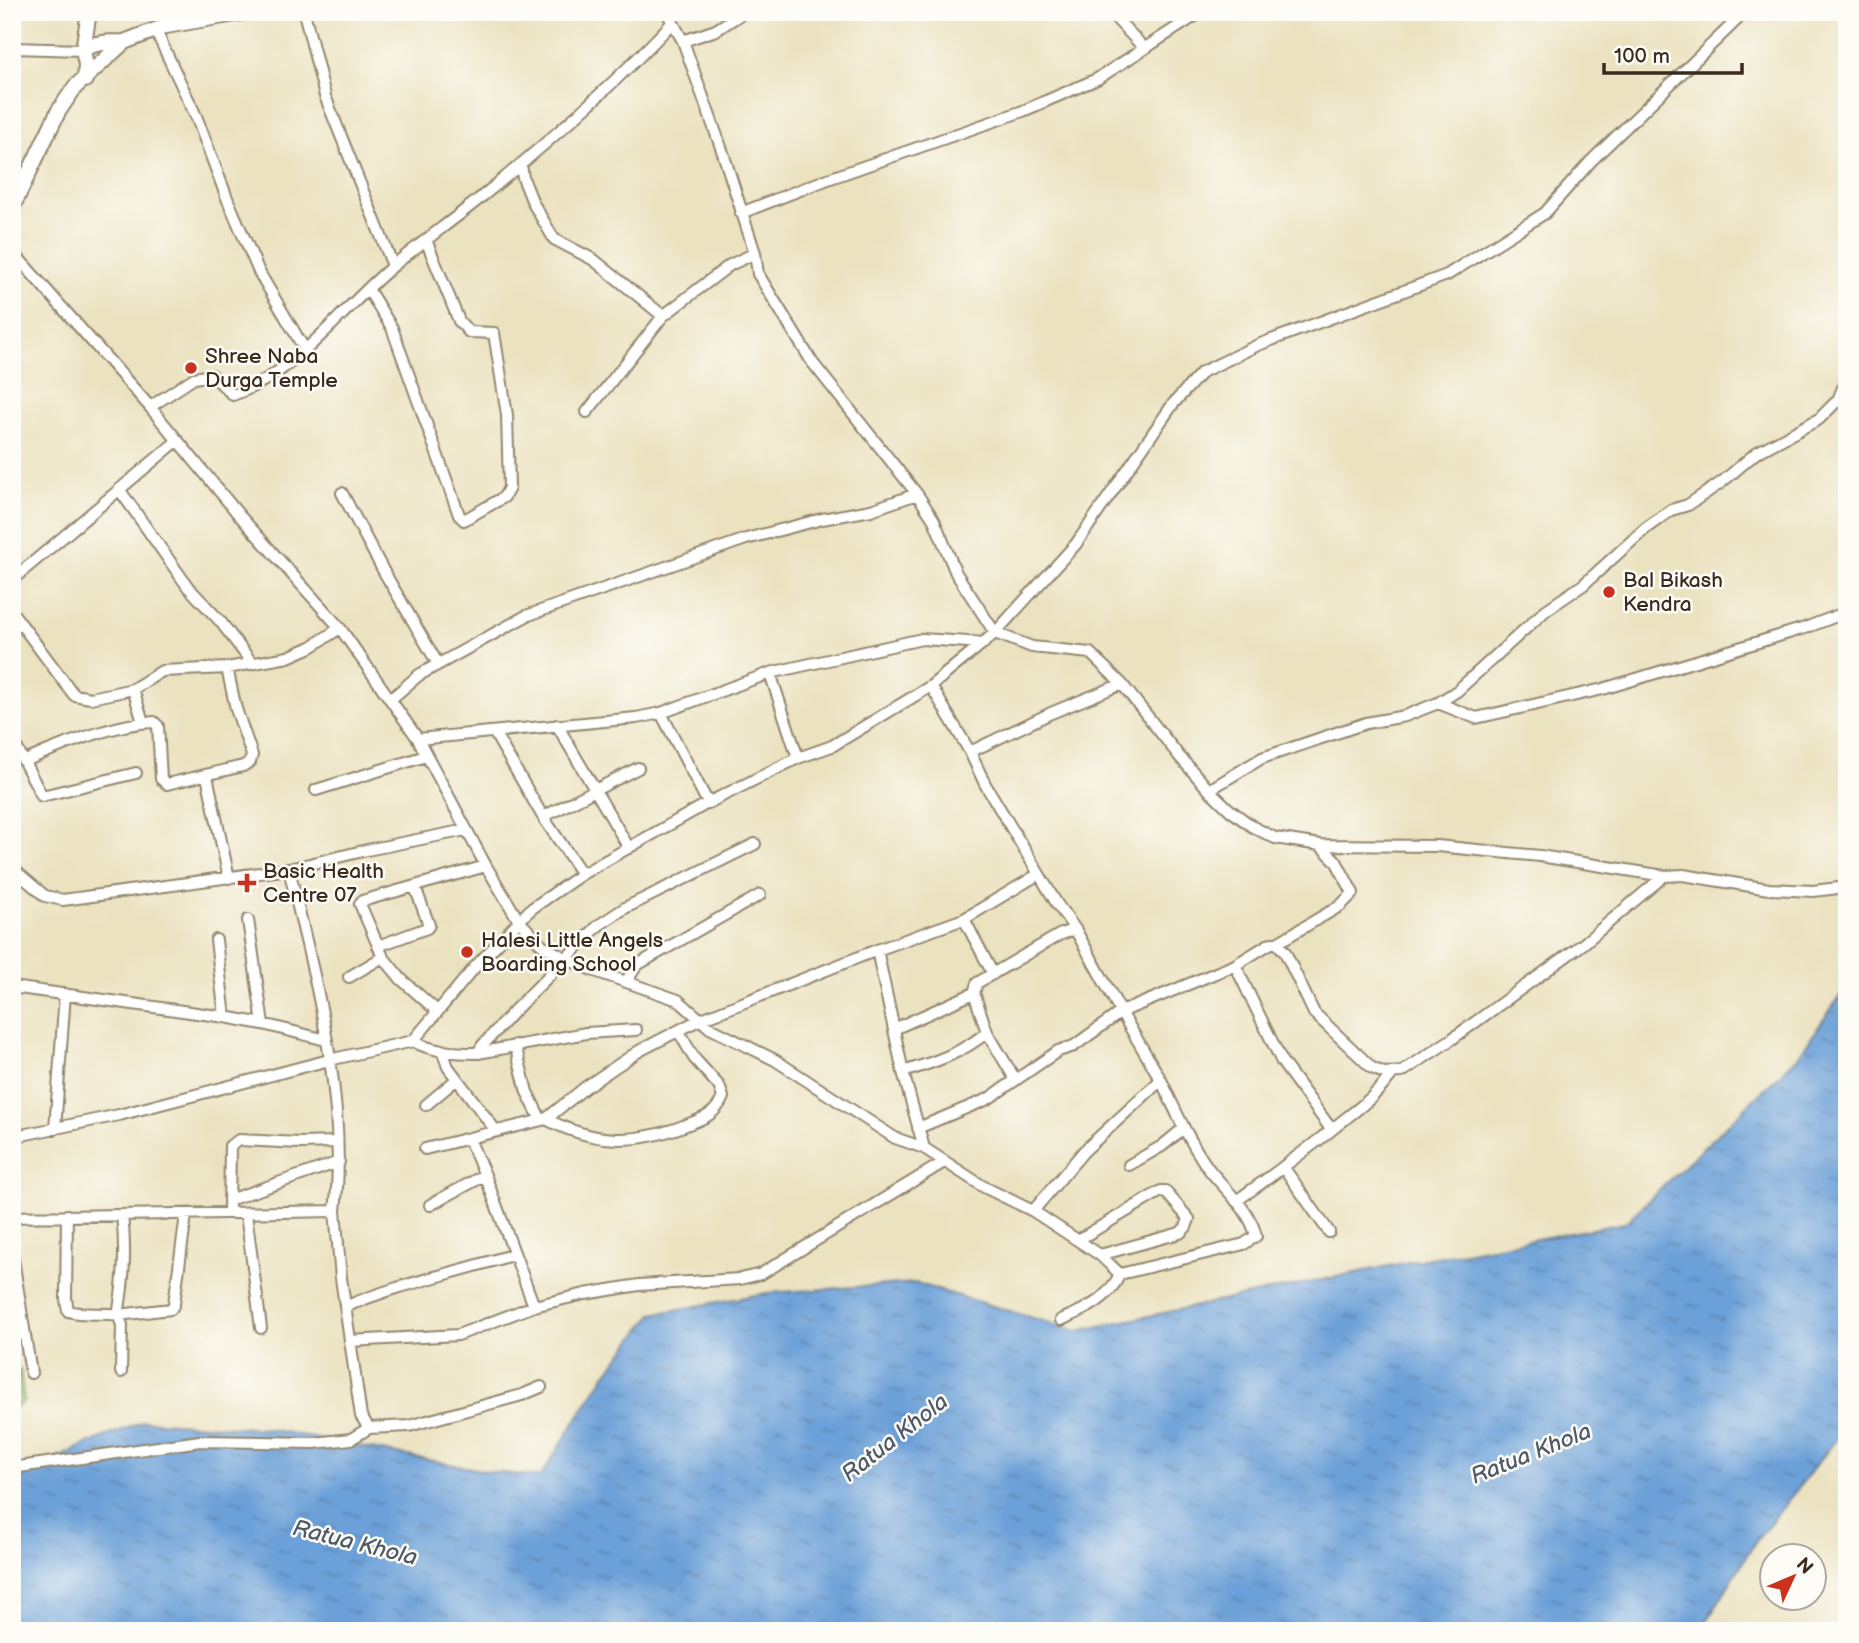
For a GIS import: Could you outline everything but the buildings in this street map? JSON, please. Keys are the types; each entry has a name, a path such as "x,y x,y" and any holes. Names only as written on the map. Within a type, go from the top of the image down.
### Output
{"street":[{"path":"85,80 83,50 89,12"},
{"path":"12,208 58,112 75,87 124,42 155,29 247,12"},
{"path":"304,12 325,96 393,266"},
{"path":"683,41 716,30 744,12"},
{"path":"1110,12 1144,48"},
{"path":"1176,12 1186,22"},
{"path":"741,213 828,179 1024,111 1097,79 1201,12"},
{"path":"12,1137 119,1115 413,1041 475,967 531,909 582,874 708,803 799,758 832,746 931,686 984,643 1076,544 1173,404 1202,372 1258,345 1447,275 1545,213 1591,161 1745,12"},
{"path":"150,407 194,378 212,374 233,395 255,387 276,373 305,350 393,266 521,164 627,71 670,17 683,41 723,153 755,253 758,274 811,362 917,494 933,520 956,573 995,633 1032,647 1090,653 1122,684 1179,756 1230,810 1253,827 1275,838 1320,845 1437,846 1540,856 1664,876 1683,875 1769,889 1813,891 1847,887"},
{"path":"155,29 196,116 227,198 260,272 305,350"},
{"path":"12,48 83,50 88,46 108,42 124,42"},
{"path":"521,164 523,178 533,203 554,239 594,260 663,316"},
{"path":"368,289 391,328 459,515 464,520 504,497 509,488 507,415 494,333 469,332 458,321 426,240"},
{"path":"12,251 340,628 418,739 486,866 520,921 542,944 567,959 678,1000 699,1020 728,1038 775,1060 895,1138 924,1149 984,1187 1033,1211 1100,1255 1120,1274"},
{"path":"587,412 663,316 730,265 755,253"},
{"path":"1209,790 1262,758 1366,723 1405,716 1438,703 1457,691 1546,610 1583,585 1646,528 1671,510 1688,505 1706,493 1756,453 1819,419 1838,400 1847,378"},
{"path":"12,580 177,441"},
{"path":"119,489 188,587 220,621 252,663"},
{"path":"342,493 438,664"},
{"path":"391,699 419,675 526,615 746,539 822,519 871,510 917,494"},
{"path":"12,612 74,695 91,698 133,689 162,670 227,668 288,657 311,647 340,628"},
{"path":"1438,703 1476,718 1603,689 1805,628 1847,612"},
{"path":"418,739 636,718 662,713 770,673 922,639 984,643"},
{"path":"25,761 61,745 143,722 154,722 158,726 161,779 167,784 243,766 250,762 252,755 236,709 227,668"},
{"path":"770,673 799,758"},
{"path":"970,752 1051,713 1122,684"},
{"path":"931,686 970,752 985,784 1075,929 1161,1080 1184,1128 1208,1167 1254,1228 1256,1236 1244,1244 1120,1274"},
{"path":"133,689 143,722"},
{"path":"662,713 708,803"},
{"path":"557,725 629,848"},
{"path":"494,732 543,817 582,874"},
{"path":"12,739 42,796 136,773"},
{"path":"316,790 426,757"},
{"path":"543,817 638,768"},
{"path":"207,776 229,878"},
{"path":"12,868 45,896 63,900 289,869 466,830"},
{"path":"478,1053 514,1011 599,925 625,908 755,844"},
{"path":"918,1128 988,1099 1058,1051 1074,1046 1121,1012 1235,965 1340,906 1353,893 1336,861 1320,845"},
{"path":"438,1012 401,979 383,957 360,904 362,901 486,866"},
{"path":"289,869 326,1040 336,1101 339,1161 335,1211 345,1307 361,1416 369,1427 377,1429 409,1426 522,1395 541,1387"},
{"path":"425,1149 543,1119 619,1063 699,1020 964,919 1039,874"},
{"path":"1277,943 1285,952 1314,1013 1372,1068 1384,1073 1402,1072 1452,1040 1573,952 1664,876"},
{"path":"378,946 429,925 415,887"},
{"path":"626,982 637,965 760,895"},
{"path":"964,919 993,974"},
{"path":"248,920 263,1024"},
{"path":"1015,1079 987,1032 974,993 977,983 1059,935 1075,929"},
{"path":"216,940 225,1017"},
{"path":"877,950 902,1072 924,1149"},
{"path":"349,977 383,957"},
{"path":"1235,965 1282,1062 1331,1129"},
{"path":"12,987 225,1017 326,1040"},
{"path":"894,1029 974,993"},
{"path":"55,1129 65,994"},
{"path":"413,1041 425,1048 478,1053 586,1033 636,1030"},
{"path":"515,1045 527,1092 543,1119 569,1131 606,1139 636,1140 709,1116 720,1105 723,1097 719,1086 694,1058 679,1032"},
{"path":"902,1072 959,1051 987,1032"},
{"path":"442,1051 448,1067 496,1130"},
{"path":"1236,1201 1284,1168 1377,1094 1393,1073"},
{"path":"426,1105 457,1079"},
{"path":"1033,1211 1084,1151 1161,1080"},
{"path":"1129,1165 1162,1146 1184,1128"},
{"path":"469,1139 534,1306"},
{"path":"229,1206 230,1146 239,1140 337,1142"},
{"path":"12,1217 186,1215 229,1206 339,1161"},
{"path":"351,1341 458,1335 534,1306 585,1294 639,1285 740,1279 761,1274 944,1162"},
{"path":"1284,1168 1329,1232"},
{"path":"430,1205 485,1175"},
{"path":"1078,1240 1161,1191 1165,1191 1189,1219 1180,1233 1100,1255"},
{"path":"229,1206 246,1214 335,1211"},
{"path":"246,1214 261,1328"},
{"path":"67,1215 68,1311 77,1314 103,1312 118,1315 171,1309 174,1304 186,1215"},
{"path":"121,1372 122,1325 118,1315 122,1291 122,1215"},
{"path":"12,1253 31,1373"},
{"path":"345,1307 392,1288 465,1270 514,1254"},
{"path":"1061,1320 1105,1296 1113,1289 1120,1274"},
{"path":"12,1468 200,1441 287,1444 339,1441 351,1439 369,1427"}],"green space":[{"path":"20,1370 24,1401 12,1411 12,1371"}],"water":[{"name":"Ratua Khola","path":"1847,986 1847,1426 1753,1545 1701,1631 12,1631 12,1482 80,1447 144,1421 268,1429 486,1471 540,1477 605,1375 653,1314 767,1293 915,1283 1077,1331 1403,1263 1625,1223 1797,1058"}],"place":[{"name":"Shree Naba Durga Temple","path":"191,368"},
{"name":"Bal Bikash Kendra","path":"1609,592"},
{"name":"Basic Health Centre 07","path":"247,883"},
{"name":"Halesi Little Angels Boarding School","path":"467,952"}]}
